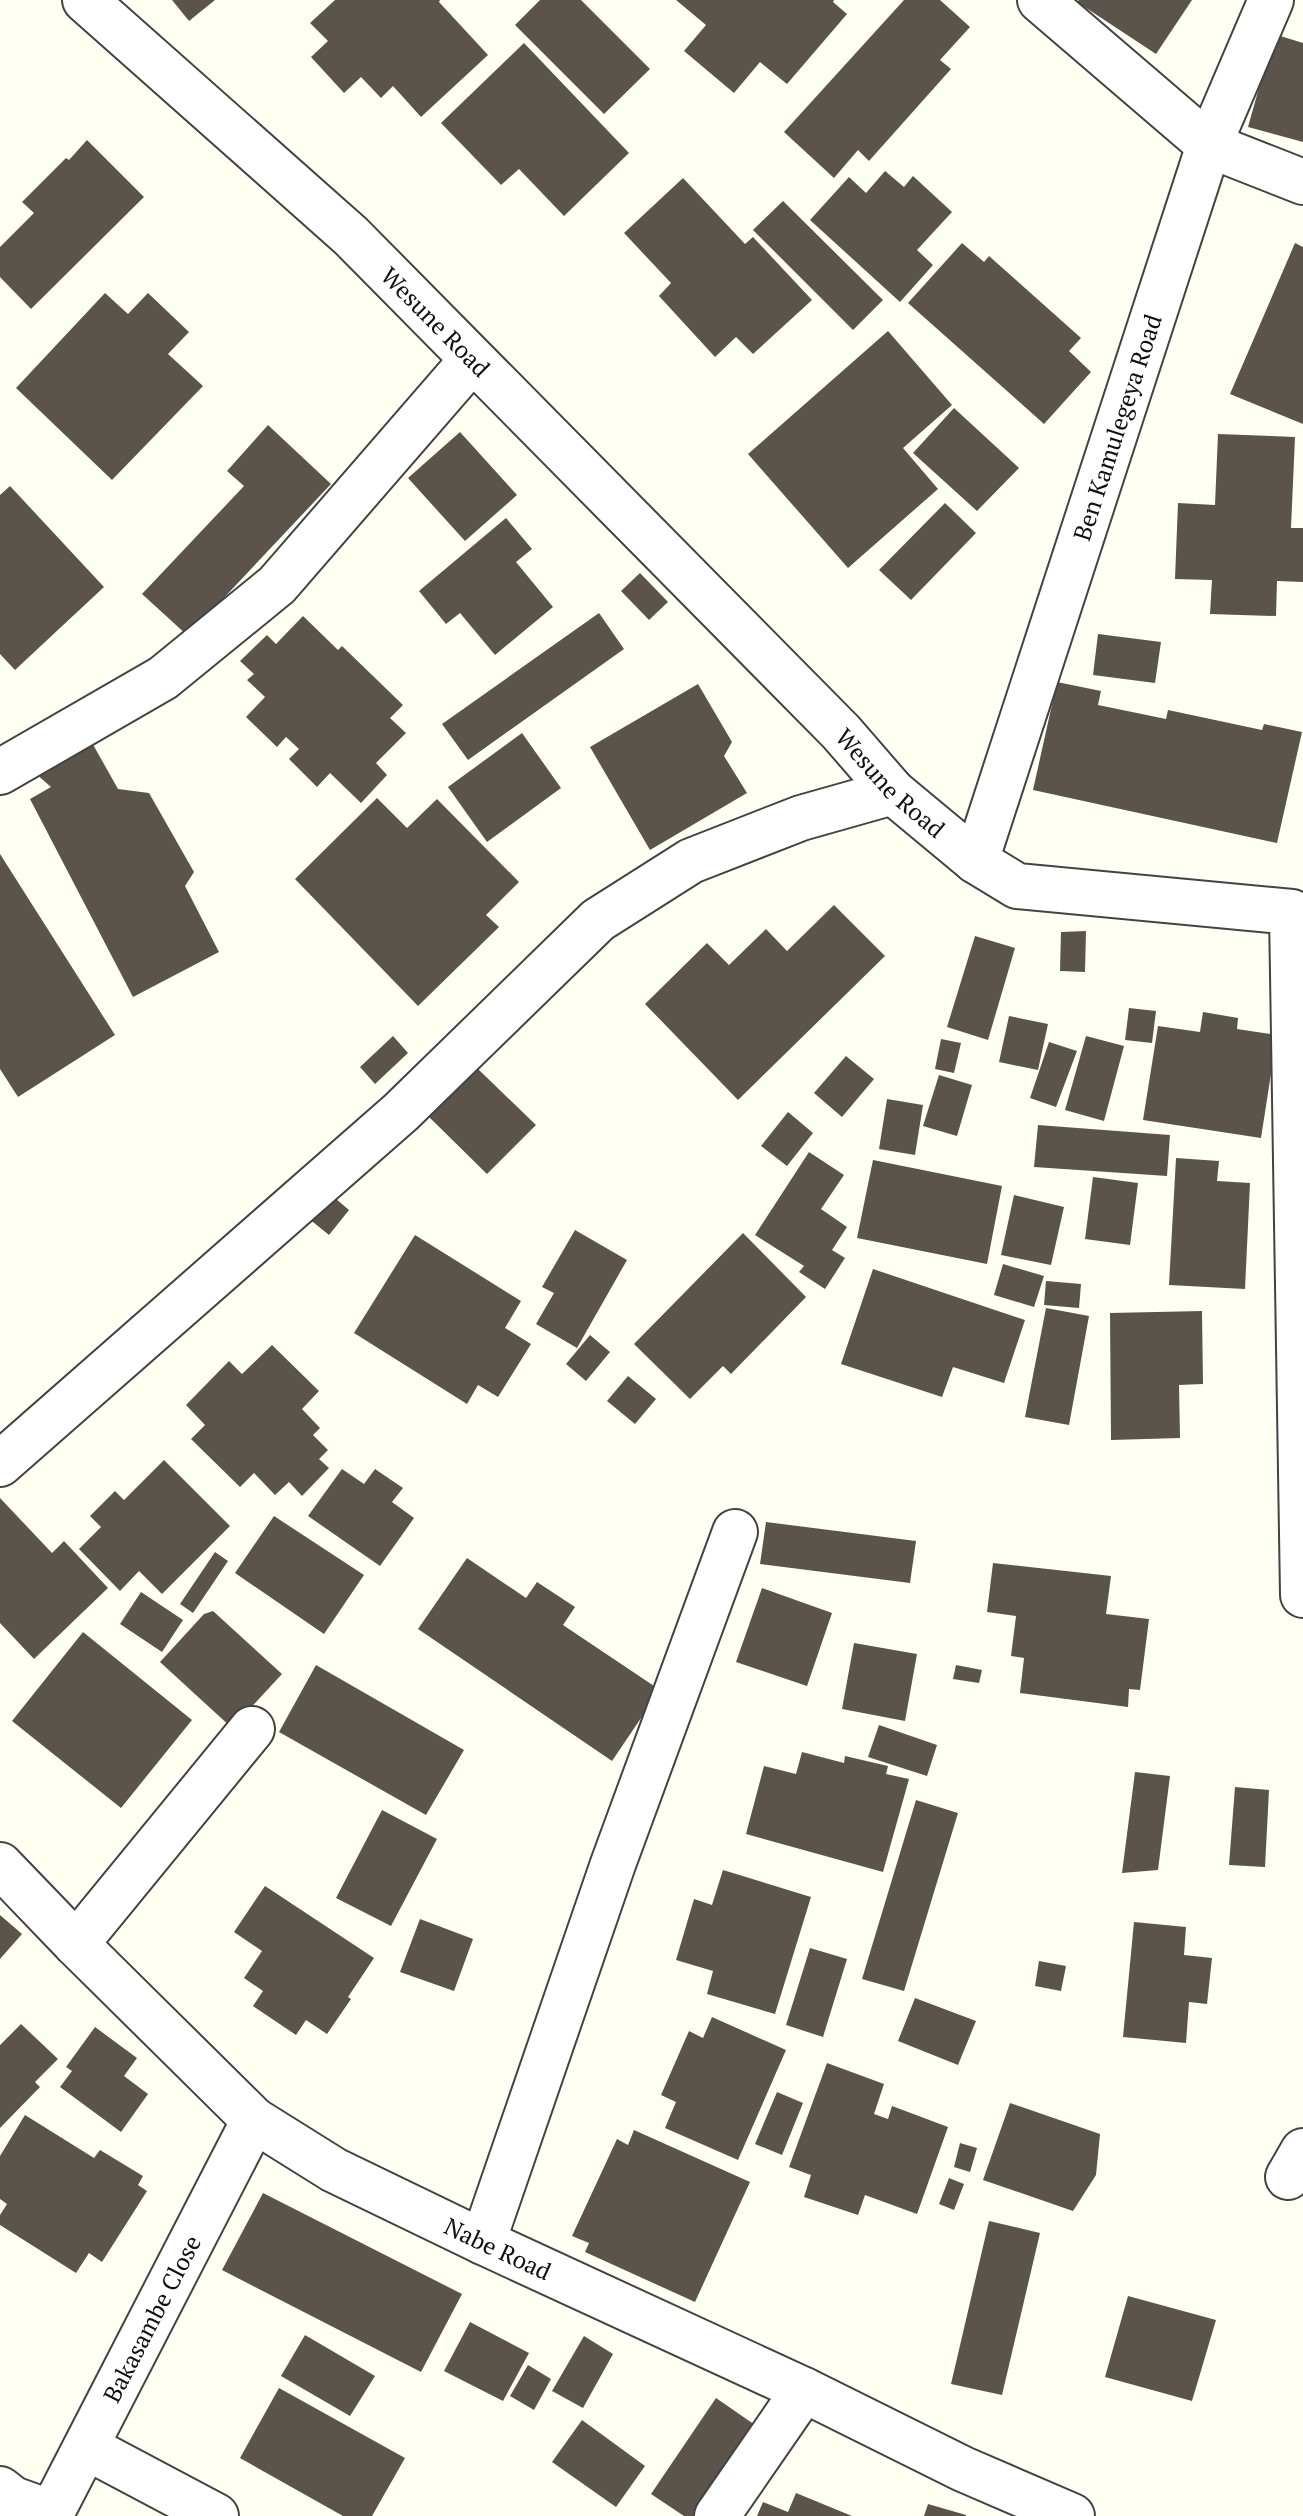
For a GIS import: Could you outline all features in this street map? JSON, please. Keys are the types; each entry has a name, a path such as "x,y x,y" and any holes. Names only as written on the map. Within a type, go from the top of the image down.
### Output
{"street":[{"name":"Wesune Road","path":"85,0 351,236 841,732 893,792 976,861 1017,886 1297,912 1303,1595"},
{"path":"1040,0 1209,145 1303,182"},
{"name":"Ben Kamulegeya Road","path":"976,861 1209,145 1271,0"},
{"path":"0,772 163,678 277,585 472,360"},
{"path":"0,1464 401,1112 598,920 691,861 801,818 893,792"},
{"path":"483,2242 613,1864 735,1532"},
{"path":"76,1944 252,1729"},
{"name":"Nabe Road","path":"0,1865 254,2120 334,2170 804,2390 963,2469 1072,2516"},
{"name":"Bakasambe Close","path":"51,2515 254,2120"},
{"path":"717,2516 804,2390"},
{"path":"86,2447 216,2516"},
{"path":"0,2489 13,2499 51,2515"}],"building":[{"path":"172,0 215,0 189,21"},
{"path":"335,0 440,0 488,55 421,117 393,86 381,98 361,77 344,93 311,57 328,41 310,23"},
{"path":"540,0 581,0 650,69 604,114 515,25"},
{"path":"676,0 834,0 847,14 787,84 760,62 734,93 684,51 706,25"},
{"path":"904,0 940,0 970,27 940,60 951,69 869,161 858,150 834,178 784,132"},
{"path":"1192,0 1156,54 1077,2"},
{"path":"1274,34 1303,43 1303,142 1248,127"},
{"path":"524,43 629,153 564,216 519,169 501,185 441,123"},
{"path":"87,140 144,197 31,309 0,277 0,247 34,213 22,202"},
{"path":"885,171 904,187 913,176 952,212 917,250 933,265 900,302 810,220 849,177 866,193"},
{"path":"683,178 745,244 753,237 812,300 753,354 736,337 715,357 659,296 671,283 624,233"},
{"path":"783,201 883,300 853,330 753,230"},
{"path":"962,243 984,262 989,256 1081,338 1069,351 1091,372 1044,424 908,303"},
{"path":"1295,243 1303,247 1303,424 1230,394"},
{"path":"105,293 128,314 148,293 189,332 168,354 203,386 112,480 16,388"},
{"path":"888,331 952,405 903,448 938,489 848,568 748,454"},
{"path":"954,408 1019,468 977,511 913,453"},
{"path":"268,425 331,484 188,636 142,594 244,486 227,471"},
{"path":"460,432 517,495 465,541 408,478"},
{"path":"1218,434 1295,437 1291,528 1303,528 1303,582 1277,581 1276,616 1210,614 1212,580 1175,579 1178,503 1215,505"},
{"path":"10,486 104,587 15,670 0,654 0,495"},
{"path":"945,503 976,533 911,600 879,570"},
{"path":"506,518 532,549 516,562 553,607 495,655 460,613 446,624 419,591"},
{"path":"640,573 668,602 649,620 621,591"},
{"path":"599,613 624,649 468,760 442,724"},
{"path":"303,616 338,650 342,646 403,705 390,718 406,733 376,763 387,775 361,803 330,773 317,787 289,759 299,749 286,737 277,747 246,717 265,697 247,680 254,674 240,661 267,635 276,644"},
{"path":"1098,634 1161,642 1155,683 1093,675"},
{"path":"1057,682 1101,691 1098,705 1166,719 1168,710 1262,730 1264,724 1302,732 1277,843 1033,790"},
{"path":"698,684 732,742 724,756 747,793 650,850 590,747"},
{"path":"522,733 561,788 487,842 448,787"},
{"path":"91,741 118,789 149,793 194,872 185,886 219,952 133,997 30,799 51,787 35,773"},
{"path":"377,798 407,828 437,799 519,882 486,915 499,927 418,1006 295,879"},
{"path":"0,854 115,1035 18,1097 0,1069"},
{"path":"834,905 885,956 738,1100 645,1004 707,943 729,965 766,929 787,951"},
{"path":"1086,931 1085,972 1060,971 1061,932"},
{"path":"975,936 1015,948 988,1040 947,1027"},
{"path":"1129,1008 1156,1011 1152,1043 1125,1040"},
{"path":"1203,1012 1238,1018 1237,1029 1277,1035 1261,1138 1143,1120 1158,1026 1200,1032"},
{"path":"1009,1016 1048,1024 1038,1070 999,1062"},
{"path":"393,1036 408,1053 375,1084 360,1067"},
{"path":"1086,1036 1124,1046 1104,1121 1065,1110"},
{"path":"941,1039 961,1043 954,1073 935,1069"},
{"path":"1049,1042 1077,1051 1056,1107 1030,1098"},
{"path":"846,1056 874,1079 842,1117 814,1093"},
{"path":"477,1068 536,1125 487,1174 429,1117"},
{"path":"939,1075 972,1085 957,1136 923,1126"},
{"path":"887,1099 923,1105 915,1155 879,1149"},
{"path":"788,1112 813,1133 787,1166 761,1146"},
{"path":"1038,1125 1170,1135 1167,1176 1034,1167"},
{"path":"809,1152 844,1175 821,1209 847,1227 832,1250 845,1258 825,1289 799,1272 804,1266 755,1235"},
{"path":"1176,1158 1219,1161 1217,1181 1250,1183 1245,1289 1169,1285"},
{"path":"873,1160 1002,1186 987,1264 857,1238"},
{"path":"1093,1177 1138,1183 1130,1245 1085,1239"},
{"path":"329,1193 349,1210 329,1235 308,1218"},
{"path":"1014,1195 1064,1207 1051,1265 1001,1255"},
{"path":"575,1230 627,1260 577,1348 536,1324 554,1293 542,1287"},
{"path":"743,1233 806,1297 731,1374 723,1366 690,1399 634,1344"},
{"path":"415,1235 521,1301 505,1328 531,1344 498,1397 478,1385 467,1404 354,1333"},
{"path":"1003,1264 1044,1276 1034,1307 994,1295"},
{"path":"873,1269 1025,1320 1004,1383 953,1367 942,1397 841,1364"},
{"path":"1046,1281 1081,1284 1079,1308 1044,1305"},
{"path":"1046,1308 1089,1316 1069,1425 1025,1417"},
{"path":"1202,1311 1203,1384 1179,1385 1180,1438 1111,1440 1110,1313"},
{"path":"590,1335 610,1352 586,1381 566,1364"},
{"path":"272,1345 319,1391 302,1409 320,1428 313,1435 328,1450 319,1459 329,1468 302,1496 289,1482 275,1495 254,1473 240,1487 191,1439 205,1425 186,1405 229,1361 242,1374"},
{"path":"628,1376 656,1399 635,1424 607,1401"},
{"path":"164,1460 230,1526 162,1594 139,1571 120,1591 79,1549 101,1527 90,1516 115,1491 124,1500"},
{"path":"342,1469 364,1484 375,1469 403,1488 392,1502 414,1518 380,1566 308,1516"},
{"path":"0,1498 52,1553 64,1541 108,1588 34,1659 0,1623"},
{"path":"274,1516 364,1575 324,1634 235,1573"},
{"path":"766,1522 916,1541 910,1583 760,1564"},
{"path":"215,1552 228,1561 193,1613 180,1604"},
{"path":"467,1558 526,1598 537,1582 575,1607 563,1625 660,1690 612,1761 418,1629"},
{"path":"993,1563 1111,1576 1106,1614 1149,1619 1140,1690 1129,1689 1128,1707 1020,1693 1024,1658 1011,1656 1016,1616 987,1612"},
{"path":"762,1588 832,1613 807,1686 736,1662"},
{"path":"141,1592 183,1620 162,1652 120,1624"},
{"path":"213,1611 282,1674 232,1728 160,1662 204,1614"},
{"path":"83,1632 192,1720 121,1808 12,1721"},
{"path":"854,1643 917,1654 905,1721 842,1709"},
{"path":"316,1665 464,1750 426,1815 279,1732"},
{"path":"956,1665 982,1670 979,1683 953,1679"},
{"path":"879,1725 937,1745 927,1776 868,1757"},
{"path":"802,1752 844,1763 845,1756 888,1766 886,1774 909,1779 883,1872 746,1834 764,1766 796,1774"},
{"path":"1135,1772 1170,1776 1158,1870 1122,1873"},
{"path":"1235,1787 1269,1790 1265,1867 1229,1865"},
{"path":"916,1800 958,1813 904,1991 862,1979"},
{"path":"382,1810 437,1839 391,1926 336,1898"},
{"path":"723,1870 811,1897 775,2014 707,1994 713,1971 676,1960 694,1899 712,1905"},
{"path":"265,1886 374,1958 327,2034 306,2020 296,2035 253,2006 263,1991 244,1978 262,1951 234,1932"},
{"path":"0,1915 22,1934 0,1959"},
{"path":"420,1919 473,1939 454,1991 400,1972"},
{"path":"1134,1922 1186,1927 1184,1955 1212,1958 1207,2004 1189,2002 1186,2043 1123,2037"},
{"path":"810,1948 847,1959 823,2037 786,2025"},
{"path":"1039,1961 1066,1966 1061,1991 1035,1986"},
{"path":"915,1998 976,2021 958,2065 898,2041"},
{"path":"712,2017 786,2050 738,2160 665,2128 676,2102 661,2095 689,2031 703,2038"},
{"path":"21,2024 58,2059 35,2082 40,2087 0,2128 0,2045"},
{"path":"95,2027 137,2058 124,2076 148,2094 121,2132 60,2087 72,2071 66,2067"},
{"path":"827,2063 884,2084 874,2114 888,2119 892,2106 948,2127 917,2214 865,2195 858,2215 804,2197 811,2175 789,2167"},
{"path":"777,2092 803,2103 782,2155 755,2144"},
{"path":"1010,2103 1100,2134 1096,2175 1073,2211 983,2180"},
{"path":"25,2115 94,2158 100,2150 143,2176 138,2185 147,2191 102,2262 89,2253 76,2273 0,2225 0,2215 7,2204 0,2199 0,2156"},
{"path":"634,2130 750,2182 695,2302 585,2252 589,2243 572,2236 617,2139 628,2145"},
{"path":"960,2143 977,2148 970,2172 954,2167"},
{"path":"949,2178 964,2184 954,2210 939,2204"},
{"path":"263,2193 462,2294 421,2372 222,2270"},
{"path":"989,2221 1040,2233 1002,2395 951,2384"},
{"path":"1128,2296 1216,2320 1192,2401 1105,2377"},
{"path":"470,2322 529,2353 503,2401 444,2371"},
{"path":"305,2335 375,2376 350,2416 281,2376"},
{"path":"584,2336 613,2354 583,2408 552,2391"},
{"path":"528,2365 551,2379 534,2410 510,2396"},
{"path":"279,2388 405,2458 372,2516 343,2516 240,2458"},
{"path":"716,2398 758,2427 698,2516 684,2516 651,2494"},
{"path":"582,2420 645,2466 616,2507 552,2462"},
{"path":"796,2493 852,2516 757,2516 763,2502 788,2512"},
{"path":"928,2504 966,2515 966,2516 924,2516"}]}
